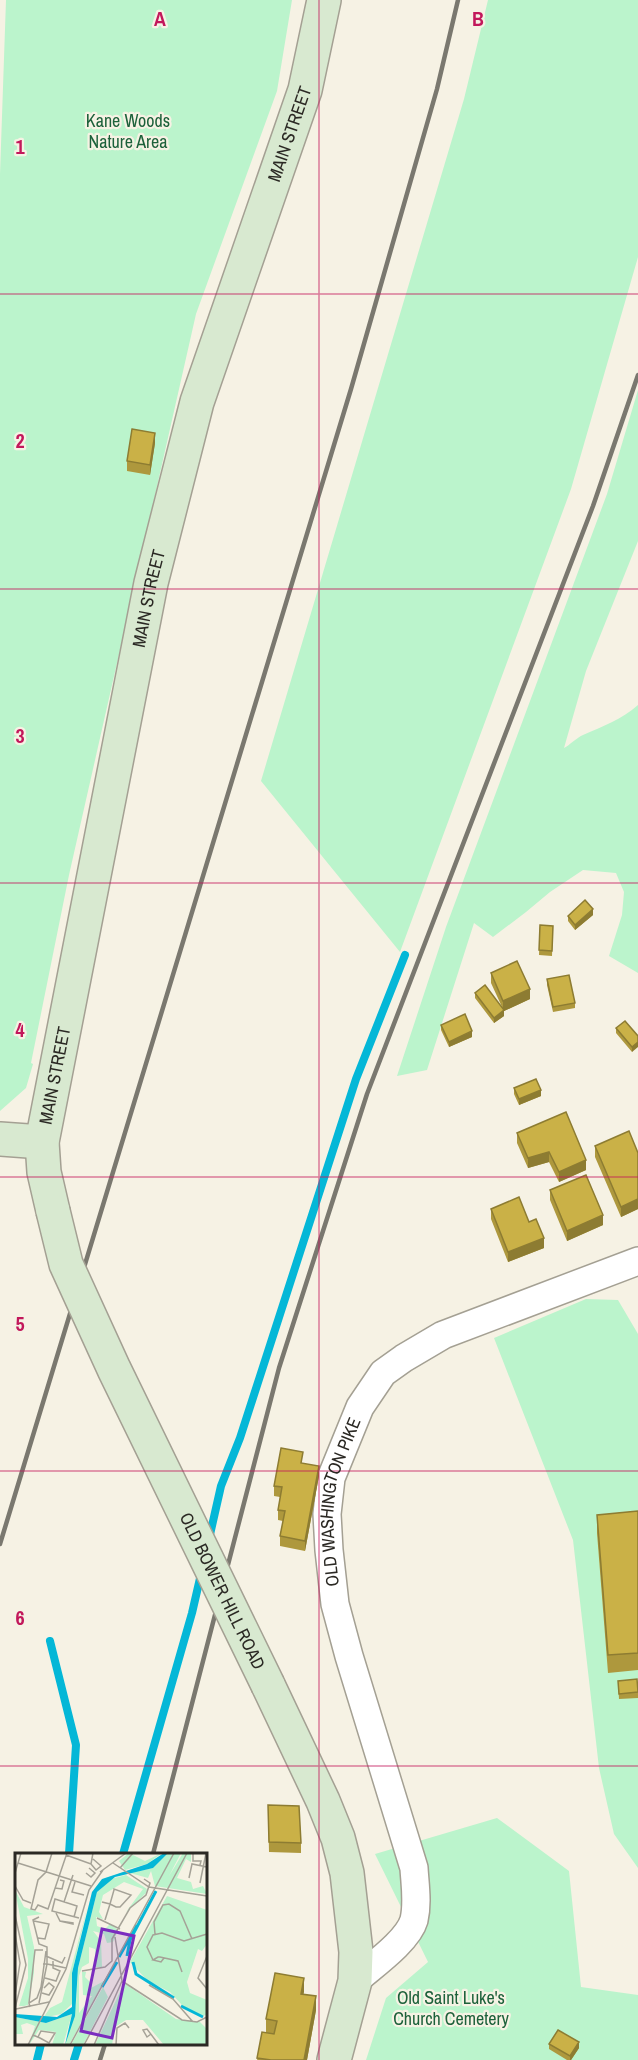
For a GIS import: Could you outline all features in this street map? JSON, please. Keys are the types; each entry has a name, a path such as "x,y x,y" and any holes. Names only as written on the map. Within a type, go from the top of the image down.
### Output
{"street":[{"name":"MAIN STREET","path":"53,1211 44,1172 42,1142 151,584 197,402 305,90 324,0"},
{"path":"0,1139 42,1142"},
{"name":"OLD BOWER HILL ROAD","path":"53,1211 66,1264 114,1369 297,1743 338,1838 347,1873 353,1912 356,1952 355,1981"},
{"name":"OLD WASHINGTON PIKE","path":"355,1981 401,1940 413,1923 417,1903 414,1868 335,1604 327,1514 331,1478 360,1407 383,1373 404,1358 443,1335 638,1260"},
{"path":"334,2060 355,1981"}],"green space":[{"name":"Kane Woods Nature Area","path":"6,0 292,0 277,91 196,314 69,875 31,1063 33,1064 26,1088 0,1111 0,174"},
{"path":"488,0 638,0 638,257 571,489 400,952 261,781 464,99"},
{"path":"638,390 638,541 586,671 564,748 580,736 618,719 638,705 638,973 609,956 622,915 624,892 616,873 583,870 550,892 493,937 474,923 427,1070 397,1076 446,927 607,494"},
{"path":"586,1299 618,1300 638,1334 638,1868 614,1834 599,1768 573,1540 494,1338"},
{"name":"Old Saint Luke's Church Cemetery","path":"497,1818 569,1871 581,1987 638,1995 638,2060 366,2060 386,1998 428,1962 375,1854"}],"building":[{"path":"132,429 155,433 150,465 127,461"},
{"path":"585,900 593,909 575,925 568,916"},
{"path":"540,925 553,926 552,951 539,950"},
{"path":"517,961 530,989 503,1001 491,973"},
{"path":"569,975 575,1003 553,1007 547,979"},
{"path":"485,985 504,1010 494,1018 475,993"},
{"path":"465,1014 472,1031 449,1042 441,1025"},
{"path":"625,1021 638,1036 638,1042 632,1047 616,1028"},
{"path":"536,1079 541,1090 519,1099 514,1088"},
{"path":"566,1112 586,1160 559,1172 549,1152 528,1158 517,1133"},
{"path":"629,1131 638,1153 638,1199 621,1207 595,1146"},
{"path":"586,1175 603,1215 567,1231 550,1190"},
{"path":"519,1197 529,1222 536,1219 544,1238 508,1252 491,1209"},
{"path":"281,1448 303,1452 301,1463 319,1466 305,1541 280,1536 285,1511 278,1510 282,1487 274,1486"},
{"path":"638,1511 638,1653 608,1655 597,1515"},
{"path":"637,1679 638,1692 619,1694 618,1681"},
{"path":"268,1805 299,1806 301,1843 269,1842"},
{"path":"275,1973 304,1978 301,1994 316,1996 304,2060 257,2058 262,2032 274,2034 277,2021 266,2019"},
{"path":"558,2030 579,2042 570,2056 549,2044"}],"waterway":[{"path":"209,1539 221,1486 240,1438 356,1079 405,955"},
{"path":"123,1853 201,1574"},
{"path":"50,1641 76,1745 69,1853"},
{"path":"37,2060 41,2045"},
{"path":"74,2060 79,2045"}],"railway":[{"path":"0,1544 351,389 437,89 458,0"},
{"path":"153,1853 279,1368 367,1094 593,506 638,375"},
{"path":"100,2060 105,2045"}]}
